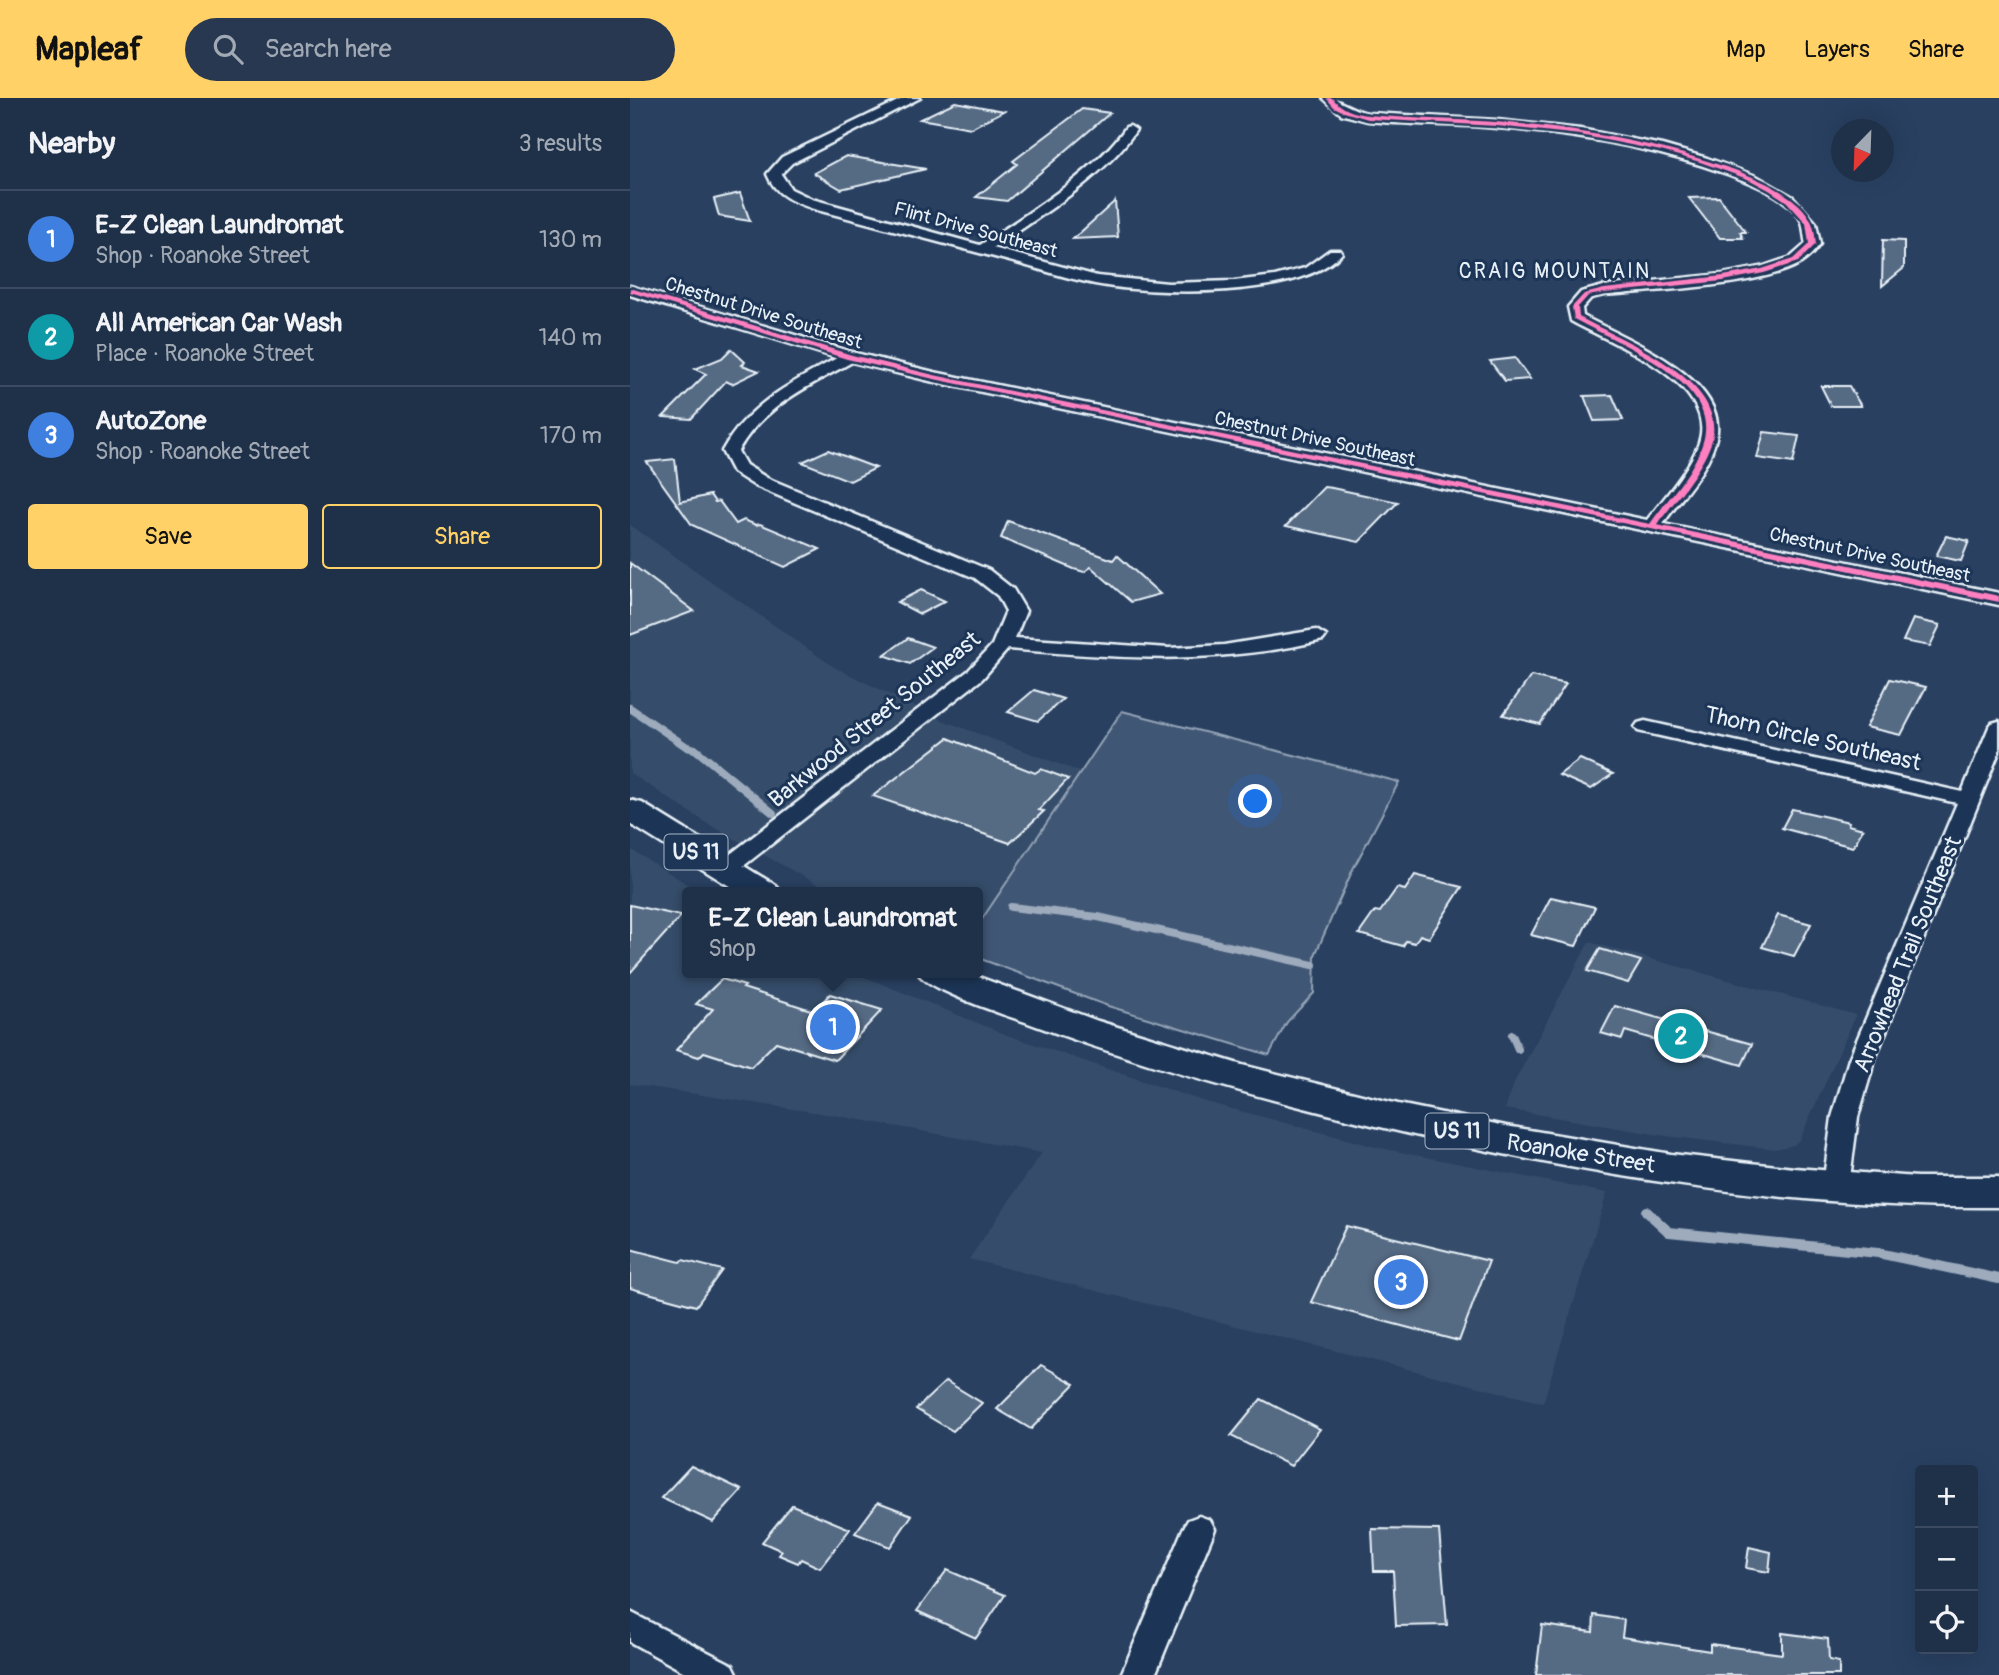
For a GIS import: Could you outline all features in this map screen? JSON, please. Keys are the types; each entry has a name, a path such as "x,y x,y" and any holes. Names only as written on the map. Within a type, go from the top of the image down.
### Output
{"main road":[{"name":"US 11","path":"630,810 754,887"},
{"name":"Roanoke Street","path":"948,978 1155,1053 1349,1107 1484,1137 1722,1175 1989,1196"}],"street":[{"name":"Flint Drive Southeast","path":"914,98 787,160 774,174 777,185 791,196 822,207 1097,280 1168,287 1276,281 1310,271 1335,253"},
{"path":"1329,98 1340,109 1373,117 1525,125 1651,146 1744,176 1782,194 1801,210 1813,229 1814,240 1810,251 1790,262 1734,278 1612,289 1586,295 1575,307 1576,318 1668,368 1700,398 1707,414 1709,433 1702,453 1653,525"},
{"path":"981,250 1045,208 1121,144 1130,131"},
{"name":"Chestnut Drive Southeast","path":"630,290 850,357 934,377 1999,599"},
{"name":"Barkwood Street Southeast","path":"724,870 975,675 998,653 1011,630 1016,611 1006,593 982,574 761,482 739,468 730,451 738,432 788,393 850,357"},
{"path":"1004,642 1142,653 1193,653 1251,648 1316,636"},
{"name":"Thorn Circle Southeast","path":"1645,727 1970,800"},
{"name":"Arrowhead Trail Southeast","path":"1836,1186 1845,1117 1862,1059 1999,727"},
{"path":"1138,1675 1199,1529"},
{"path":"630,1626 721,1675"}],"shaded area":[{"path":"630,525 834,667 942,720 1080,772 983,918 983,887 822,887 708,824 630,773"},
{"path":"1122,711 1399,782 1353,869 1315,955 1314,993 1287,1022 1269,1055 1108,1006 983,960 983,918"},
{"path":"630,849 692,887 682,887 682,978 867,978 1007,1035 1202,1101 1380,1148 1607,1193 1543,1403 969,1259 1042,1153 839,1116 630,1084"},
{"path":"1589,942 1856,1015 1800,1139 1794,1145 1775,1149 1666,1136 1505,1109 1515,1081"}],"building":[{"path":"955,102 1004,111 971,128 920,119"},
{"path":"1082,109 1110,113 1007,201 976,197 1017,164 1013,161"},
{"path":"846,156 926,169 841,189 814,173"},
{"path":"740,193 750,221 719,216 714,199"},
{"path":"1719,197 1746,232 1740,232 1743,238 1720,238 1689,198"},
{"path":"1115,201 1118,237 1073,239"},
{"path":"1883,240 1904,241 1904,268 1882,286"},
{"path":"731,349 745,362 742,365 759,371 732,384 726,381 691,419 663,417 706,374 695,369 722,358"},
{"path":"1515,358 1530,379 1505,381 1490,361"},
{"path":"1821,386 1849,386 1861,406 1831,406"},
{"path":"1612,395 1623,420 1594,421 1584,396"},
{"path":"1764,432 1799,436 1793,463 1757,458"},
{"path":"828,450 876,468 850,481 802,462"},
{"path":"675,459 680,502 710,495 715,502 719,501 736,524 744,520 760,524 820,549 785,567 692,525 647,462"},
{"path":"1324,487 1398,502 1359,542 1286,526"},
{"path":"1008,521 1113,560 1117,555 1160,594 1131,602 1091,567 1084,572 1074,569 1001,538"},
{"path":"1946,536 1969,541 1961,561 1936,556"},
{"path":"630,563 694,611 630,635"},
{"path":"921,590 945,601 920,614 897,602"},
{"path":"1913,619 1940,625 1930,646 1903,641"},
{"path":"908,638 933,647 910,664 884,655"},
{"path":"1531,676 1566,684 1540,724 1503,715"},
{"path":"1890,679 1926,687 1901,735 1866,727"},
{"path":"1034,690 1063,699 1038,721 1008,712"},
{"path":"948,738 1035,773 1041,769 1068,779 1039,810 1044,811 1010,843 873,796"},
{"path":"1580,759 1613,774 1591,789 1559,775"},
{"path":"1792,809 1849,822 1848,825 1863,829 1853,847 1782,828"},
{"path":"1415,875 1462,887 1429,938 1420,935 1415,943 1406,941 1403,946 1359,934 1375,911 1380,912 1397,888 1405,890"},
{"path":"1551,897 1595,907 1576,946 1531,935"},
{"path":"630,905 681,916 630,973"},
{"path":"1778,915 1811,924 1794,956 1762,947"},
{"path":"1600,949 1641,961 1628,983 1587,971"},
{"path":"722,979 814,1011 830,994 882,1010 835,1060 776,1042 751,1067 704,1052 699,1057 676,1050 713,1009 696,1004"},
{"path":"1615,1006 1752,1044 1742,1065 1625,1031 1622,1039 1601,1033"},
{"path":"1346,1226 1489,1261 1459,1341 1311,1302"},
{"path":"630,1249 722,1270 696,1306 630,1288"},
{"path":"1041,1365 1075,1384 1031,1429 997,1409"},
{"path":"946,1381 982,1403 953,1431 916,1409"},
{"path":"1261,1399 1320,1429 1291,1466 1231,1436"},
{"path":"691,1466 742,1490 713,1522 661,1498"},
{"path":"878,1502 912,1515 890,1547 855,1533"},
{"path":"792,1505 850,1529 820,1568 801,1559 798,1563 779,1555 782,1551 762,1542"},
{"path":"1372,1529 1439,1530 1447,1625 1396,1626 1393,1571 1374,1571"},
{"path":"1749,1547 1771,1552 1769,1572 1746,1568"},
{"path":"947,1570 1005,1595 976,1638 917,1611"},
{"path":"1594,1615 1624,1620 1622,1637 1710,1651 1710,1644 1782,1654 1782,1633 1828,1639 1829,1660 1839,1662 1839,1675 1536,1675 1542,1625 1593,1632"}],"waterway":[{"path":"630,708 687,747 695,749 773,813"},
{"path":"1011,907 1098,917 1313,965"},
{"path":"1512,1035 1518,1049"},
{"path":"1646,1211 1669,1232 1878,1253 1999,1279"}],"cycle path":[{"path":"1329,98 1336,106 1346,111 1368,117 1539,128 1662,149 1761,183 1780,194 1803,214 1809,223 1813,244 1796,260 1764,271 1723,279 1604,291 1586,295 1575,307 1576,318 1638,350 1682,379 1698,396 1708,415 1709,435 1700,458 1653,525"},
{"path":"630,290 850,357 934,377 1999,599"}],"place":[{"name":"E-Z Clean Laundromat","path":"833,1027"},
{"name":"All American Car Wash","path":"1681,1036"},
{"name":"AutoZone","path":"1401,1282"}],"district":[{"name":"CRAIG MOUNTAIN","path":"1555,271"}]}
